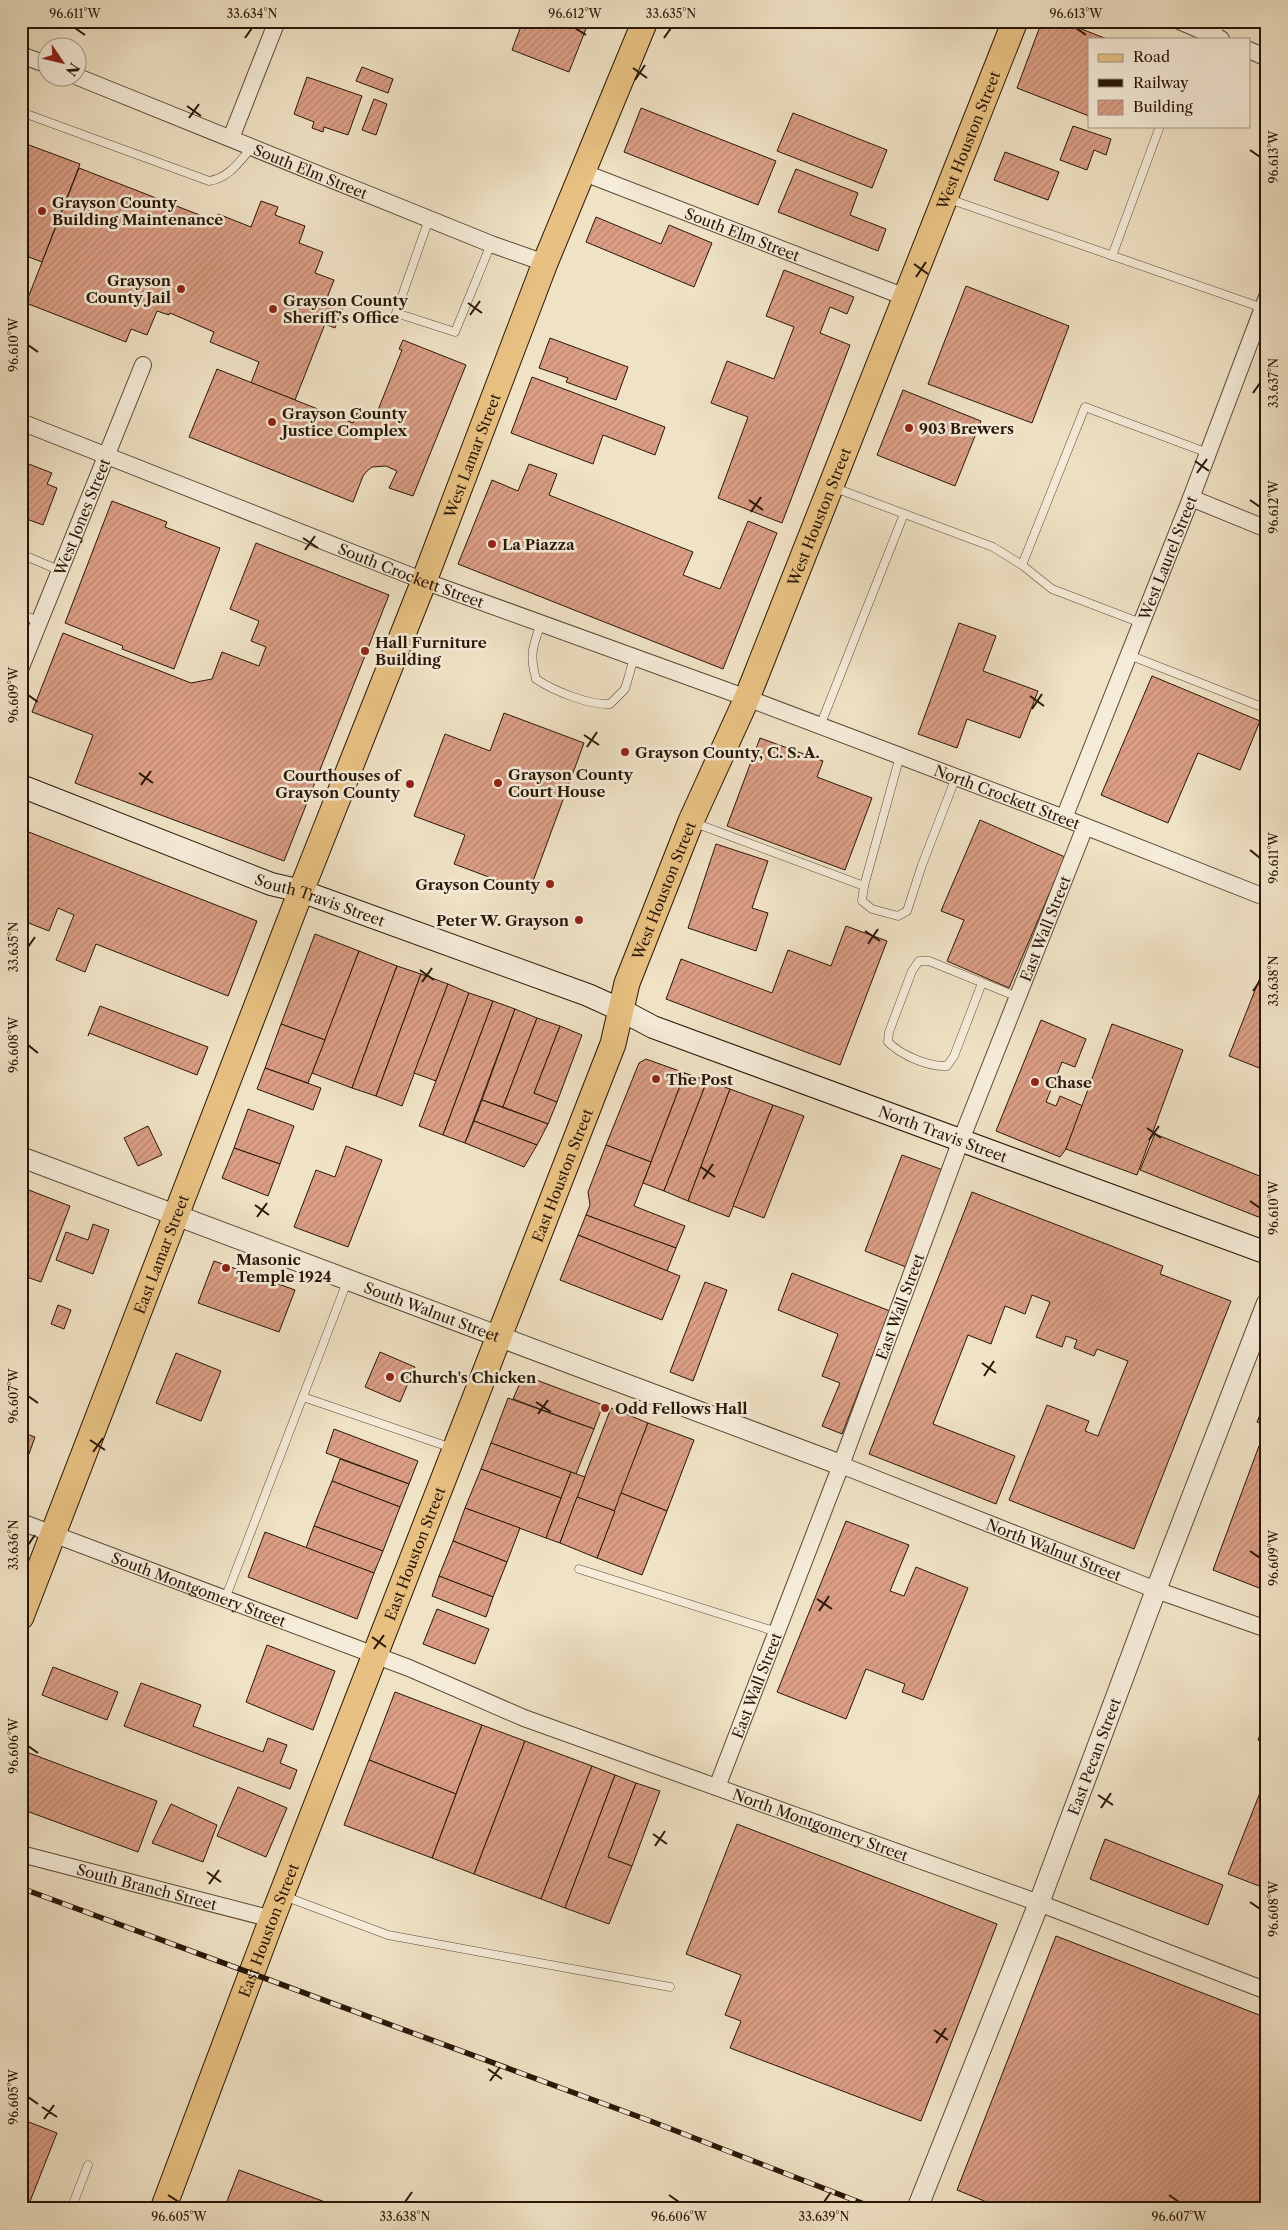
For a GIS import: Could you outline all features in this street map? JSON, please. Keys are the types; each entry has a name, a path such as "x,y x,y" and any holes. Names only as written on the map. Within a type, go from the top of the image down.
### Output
{"main road":[{"name":"West Lamar Street","path":"301,891 424,581 545,263 644,21"},
{"name":"West Houston Street","path":"621,1010 627,983 691,821 747,698 1015,21"},
{"name":"South Travis Street","path":"21,786 271,884 301,891 588,995 621,1010"},
{"name":"East Lamar Street","path":"21,1617 301,891"},
{"name":"North Travis Street","path":"621,1010 653,1027 1267,1253"},
{"name":"East Houston Street","path":"163,2209 272,1919 613,1044 621,1010"}],"street":[{"path":"231,138 277,21"},
{"path":"1179,21 1212,33"},
{"path":"1250,50 1267,58"},
{"path":"21,55 38,61"},
{"name":"South Elm Street","path":"88,81 491,244 545,263"},
{"name":"South Elm Street","path":"582,172 905,297"},
{"name":"West Laurel Street","path":"1064,818 1191,498 1265,303"},
{"name":"West Jones Street","path":"21,668 143,365"},
{"name":"South Crockett Street","path":"21,422 424,581 747,698"},
{"path":"1191,498 1267,529"},
{"name":"North Crockett Street","path":"747,698 1064,818 1267,898"},
{"name":"East Wall Street","path":"717,1787 841,1465 960,1140 1086,827"},
{"name":"South Walnut Street","path":"21,1157 841,1465"},
{"name":"East Pecan Street","path":"917,2209 1039,1903 1156,1590 1267,1303"},
{"name":"North Walnut Street","path":"841,1465 1156,1590 1267,1630"},
{"name":"South Montgomery Street","path":"21,1522 375,1655"},
{"name":"North Montgomery Street","path":"375,1655 524,1718 1039,1903 1267,1991"},
{"name":"South Branch Street","path":"21,1854 272,1919"}],"lane":[{"path":"21,112 209,181 220,180 232,170 252,147"},
{"path":"1112,256 1159,128"},
{"path":"944,198 1112,256 1265,303"},
{"path":"429,219 396,312 455,332 491,244"},
{"path":"1022,565 1085,407 1208,453"},
{"path":"831,486 993,547 1022,565 1052,588 1141,623"},
{"path":"820,726 904,514"},
{"path":"21,554 60,571"},
{"path":"21,614 40,622"},
{"path":"541,623 531,652 532,665 536,680 548,687 600,705 610,704 625,689 634,658"},
{"path":"1129,655 1267,710"},
{"path":"900,756 864,886 862,901 872,909 898,916 907,911 922,865 956,777"},
{"path":"691,821 864,886"},
{"path":"982,982 954,1056 947,1066 937,1067 896,1050 888,1042 888,1032 912,971 919,961 930,961 982,982 1018,997"},
{"path":"225,1599 348,1280"},
{"path":"303,1397 456,1449"},
{"path":"579,1569 777,1632"},
{"path":"282,1896 388,1935 670,1987"},
{"path":"71,2209 88,2165"}],"building":[{"path":"523,21 589,21 569,72 512,50"},
{"path":"1042,21 1061,21 1104,38 1088,38 1088,116 1017,88"},
{"path":"362,67 393,79 388,93 356,81"},
{"path":"307,77 362,96 348,135 324,127 323,132 312,128 314,122 294,114"},
{"path":"374,99 387,104 376,135 362,130"},
{"path":"641,108 776,161 758,205 624,152"},
{"path":"793,113 887,150 872,188 777,151"},
{"path":"1073,126 1111,139 1106,155 1094,150 1087,170 1060,160"},
{"name":"Grayson County Building Maintenance","path":"21,142 80,164 42,262 21,254"},
{"path":"1005,152 1059,172 1048,200 994,180"},
{"name":"Grayson County Jail","path":"79,168 215,221 218,214 251,227 261,201 278,207 275,215 305,226 299,243 323,252 315,273 334,280 327,298 344,305 335,328 325,324 295,400 251,383 259,362 210,342 214,332 170,313 169,315 157,311 147,335 131,329 126,342 26,303"},
{"path":"796,169 858,193 850,215 886,229 878,251 778,212"},
{"path":"596,217 661,244 669,225 712,243 694,287 586,242"},
{"path":"784,270 854,297 847,314 830,307 820,333 850,345 782,523 718,498 748,417 711,403 727,361 774,379 794,327 766,316"},
{"path":"966,286 1069,326 1032,423 928,384"},
{"path":"550,338 628,367 616,400 566,382 568,378 539,368"},
{"name":"Grayson County Justice Complex","path":"403,340 466,365 413,496 389,488 397,471 386,466 372,467 367,471 363,476 353,502 189,437 217,369 353,423 357,413 374,420 402,350 399,349"},
{"path":"532,377 665,427 655,455 603,435 593,464 511,433"},
{"path":"903,390 981,421 955,486 877,455"},
{"path":"21,461 52,473 47,484 57,488 43,525 21,517"},
{"path":"529,464 557,474 549,495 693,552 683,575 720,589 748,521 777,533 723,669 458,564 492,480 518,491"},
{"path":"112,501 167,522 165,527 220,548 174,669 122,649 123,646 65,623"},
{"path":"256,543 389,595 284,861 75,783 93,735 32,712 63,633 191,683 212,679 222,652 259,666 266,647 251,641 259,621 230,609"},
{"path":"959,623 996,636 983,671 1038,691 1020,738 967,719 957,748 918,734"},
{"path":"1152,676 1260,721 1240,770 1198,753 1168,823 1101,795"},
{"name":"Grayson County Court House","path":"504,713 584,743 529,892 454,864 465,835 414,816 445,734 490,751"},
{"path":"760,738 823,761 817,777 872,798 845,870 727,826"},
{"path":"980,820 1065,857 1009,988 947,961 964,920 941,911"},
{"path":"21,829 257,921 228,996 96,944 85,972 56,960 74,915 58,908 49,931 21,920"},
{"path":"716,844 768,861 752,908 768,913 756,951 688,928"},
{"path":"846,926 887,941 840,1065 666,999 681,959 772,993 788,950 831,966"},
{"path":"315,934 359,951 325,1040 281,1024"},
{"path":"359,951 397,966 352,1088 312,1073"},
{"path":"1267,960 1267,1071 1229,1056"},
{"path":"397,966 421,974 376,1096 352,1088"},
{"path":"421,974 448,984 402,1106 376,1096"},
{"path":"448,984 469,993 436,1081 414,1073"},
{"path":"469,993 493,1001 443,1135 419,1126"},
{"path":"493,1001 515,1009 465,1143 443,1135"},
{"path":"100,1006 208,1047 197,1075 89,1033"},
{"path":"515,1009 537,1018 503,1107 482,1100"},
{"path":"537,1018 560,1026 534,1093 557,1102 548,1124 503,1107"},
{"name":"Chase","path":"1041,1020 1086,1039 1075,1067 1062,1062 1046,1102 1056,1106 1060,1096 1083,1106 1066,1149 1060,1157 996,1131"},
{"path":"281,1024 325,1040 308,1083 265,1068"},
{"path":"1112,1024 1183,1050 1137,1175 1066,1149"},
{"path":"560,1026 582,1035 557,1102 534,1093"},
{"path":"646,1059 685,1073 651,1162 606,1145 639,1063"},
{"path":"265,1068 321,1088 313,1110 257,1089"},
{"path":"685,1073 707,1081 664,1191 643,1183"},
{"path":"707,1081 730,1089 688,1201 664,1191"},
{"path":"730,1089 773,1105 729,1217 688,1201"},
{"path":"482,1100 548,1124 537,1145 474,1121"},
{"path":"773,1105 804,1116 764,1218 733,1206"},
{"path":"248,1109 294,1126 280,1164 234,1148"},
{"path":"474,1121 537,1145 524,1167 465,1143"},
{"path":"148,1126 162,1155 138,1166 124,1138"},
{"path":"1155,1134 1267,1179 1266,1220 1140,1170"},
{"path":"606,1145 651,1162 634,1206 685,1226 676,1248 586,1215 590,1205 588,1192"},
{"path":"346,1146 382,1160 348,1247 294,1227 316,1170 335,1177"},
{"path":"234,1148 280,1164 268,1196 222,1178"},
{"path":"902,1155 943,1170 906,1267 865,1251"},
{"path":"21,1187 70,1206 41,1282 21,1275"},
{"path":"972,1192 1163,1266 1160,1274 1231,1301 1134,1549 1009,1500 1047,1405 1089,1421 1085,1431 1098,1436 1128,1361 1097,1349 1094,1356 1074,1348 1077,1340 1066,1336 1062,1347 1036,1337 1050,1302 1032,1295 1025,1314 1005,1306 991,1344 968,1335 933,1424 1015,1456 996,1504 869,1454"},
{"path":"586,1215 676,1248 667,1271 578,1235"},
{"path":"93,1224 109,1230 93,1274 56,1260 66,1232 88,1240"},
{"path":"578,1235 680,1276 662,1320 560,1280"},
{"path":"214,1261 295,1290 279,1332 198,1303"},
{"path":"792,1273 890,1311 842,1434 822,1426 840,1383 822,1376 838,1334 778,1310"},
{"path":"705,1282 727,1290 693,1381 670,1372"},
{"path":"58,1305 71,1310 64,1329 51,1324"},
{"name":"Church's Chicken","path":"380,1352 415,1367 400,1402 365,1387"},
{"path":"176,1353 221,1371 201,1421 156,1403"},
{"path":"531,1378 603,1405 594,1429 513,1399 520,1383"},
{"path":"1267,1397 1267,1426 1257,1422"},
{"path":"508,1398 594,1429 576,1474 491,1443"},
{"path":"611,1408 648,1423 615,1511 577,1497"},
{"path":"648,1423 694,1440 667,1511 621,1493"},
{"path":"334,1429 418,1461 409,1484 326,1453"},
{"path":"21,1432 35,1437 29,1454 21,1451"},
{"path":"491,1443 571,1472 561,1498 481,1469"},
{"path":"1259,1446 1267,1448 1267,1591 1213,1570"},
{"path":"340,1459 409,1484 400,1507 332,1481"},
{"path":"481,1469 561,1498 546,1538 465,1508"},
{"path":"571,1472 585,1477 560,1543 546,1538"},
{"path":"332,1481 400,1507 383,1551 314,1526"},
{"path":"621,1493 667,1511 642,1575 597,1558"},
{"path":"577,1497 615,1511 597,1558 560,1543"},
{"path":"465,1508 520,1528 507,1562 453,1541"},
{"path":"846,1521 909,1545 890,1591 904,1596 916,1567 968,1588 923,1700 902,1692 905,1684 866,1669 846,1719 777,1692"},
{"path":"314,1526 383,1551 374,1573 306,1548"},
{"path":"265,1532 374,1573 357,1619 248,1577"},
{"path":"453,1541 507,1562 493,1597 439,1576"},
{"path":"439,1576 493,1597 486,1617 432,1596"},
{"path":"437,1609 489,1629 475,1664 423,1644"},
{"path":"267,1645 335,1671 313,1730 246,1702"},
{"path":"53,1667 118,1692 107,1720 42,1695"},
{"path":"141,1683 201,1705 193,1726 263,1752 268,1738 287,1745 280,1763 297,1770 290,1789 124,1726"},
{"path":"395,1692 482,1725 456,1794 369,1760"},
{"path":"1267,1716 1267,1744 1258,1740"},
{"path":"482,1725 525,1741 474,1874 432,1858"},
{"path":"525,1741 592,1766 541,1899 474,1874"},
{"path":"21,1750 157,1801 138,1852 21,1809"},
{"path":"369,1760 456,1794 432,1858 344,1825"},
{"path":"592,1766 615,1775 565,1908 541,1899"},
{"path":"615,1775 636,1783 608,1857 632,1866 609,1924 565,1908"},
{"path":"1267,1775 1267,1889 1228,1874"},
{"path":"636,1783 660,1791 632,1866 608,1857"},
{"path":"238,1787 287,1808 266,1857 217,1836"},
{"path":"171,1804 217,1825 203,1862 152,1843"},
{"path":"737,1824 997,1924 921,2121 730,2048 741,2021 725,2015 741,1975 686,1954"},
{"path":"1105,1839 1223,1885 1208,1925 1090,1879"},
{"path":"1056,1936 1267,2018 1267,2184 1257,2209 1004,2209 957,2190"},
{"path":"21,2119 57,2133 27,2209 21,2209"},
{"path":"239,2170 344,2209 224,2209"}],"railway":[{"path":"21,1888 653,2122 877,2209"}],"place":[{"name":"Grayson County Building Maintenance","path":"42,211"},
{"name":"Grayson County Jail","path":"181,289"},
{"name":"Grayson County Sheriff’s Office","path":"273,309"},
{"name":"Grayson County Justice Complex","path":"272,422"},
{"name":"903 Brewers","path":"909,428"},
{"name":"La Piazza","path":"492,544"},
{"name":"Hall Furniture Building","path":"365,651"},
{"name":"Grayson County, C. S. A.","path":"625,752"},
{"name":"Grayson County Court House","path":"498,783"},
{"name":"Courthouses of Grayson County","path":"410,784"},
{"name":"Grayson County","path":"550,884"},
{"name":"Peter W. Grayson","path":"579,920"},
{"name":"The Post","path":"656,1079"},
{"name":"Chase","path":"1035,1082"},
{"name":"Masonic Temple 1924","path":"226,1268"},
{"name":"Church's Chicken","path":"390,1377"},
{"name":"Odd Fellows Hall","path":"605,1408"}]}
